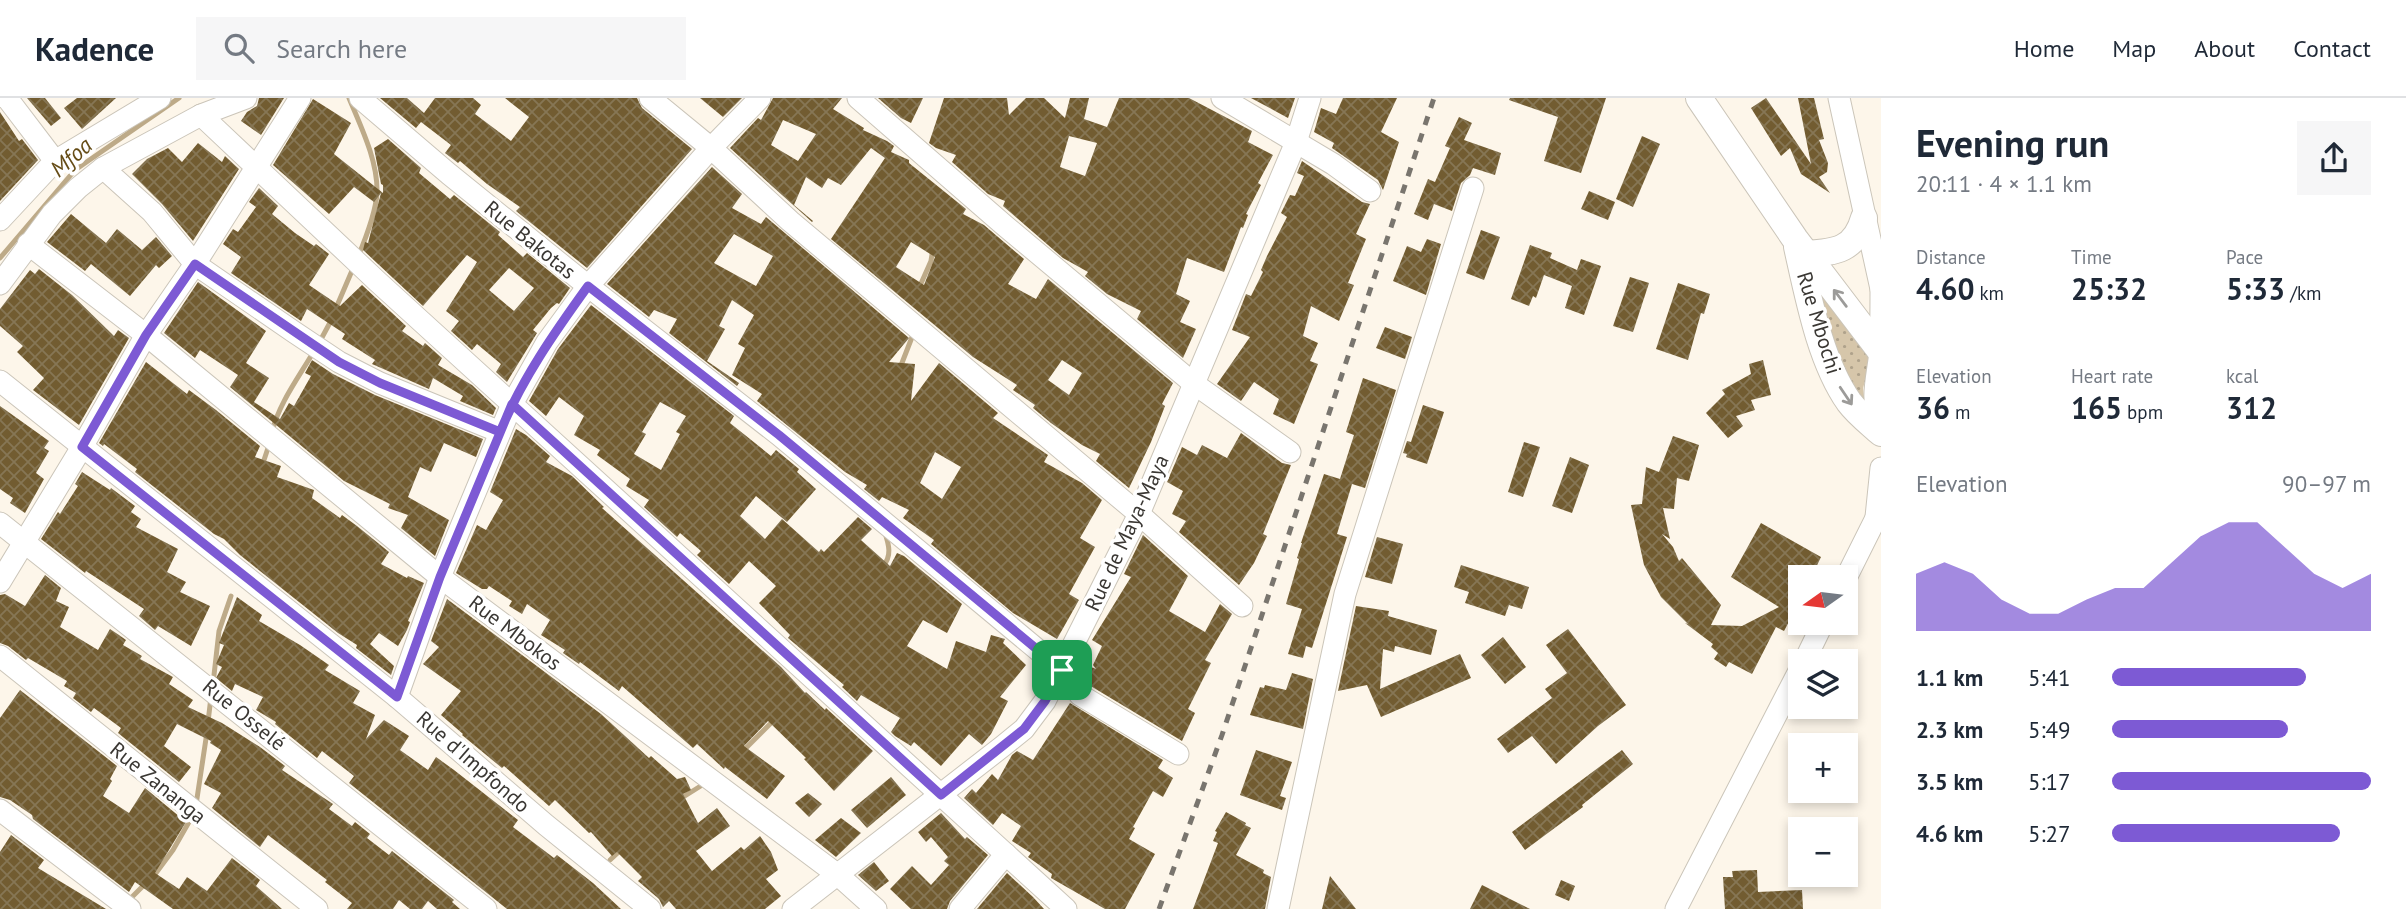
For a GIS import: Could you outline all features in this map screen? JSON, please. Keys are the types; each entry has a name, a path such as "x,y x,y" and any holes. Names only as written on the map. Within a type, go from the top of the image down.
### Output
{"main road":[{"name":"Rue Mbochi","path":"1699,98 1801,246 1880,351"},
{"path":"1801,246 1837,250 1860,234 1864,218"},
{"name":"Rue Mbochi","path":"1801,246 1820,338 1838,385 1861,416 1881,433"}],"street":[{"path":"7,98 55,161"},
{"path":"0,218 55,161 160,98"},
{"path":"0,284 28,244 78,188 103,168 201,115 246,98"},
{"path":"0,582 146,335 195,264 300,98"},
{"name":"Rue Bakotas","path":"360,98 588,286 779,435 1062,670 1080,695 1178,754"},
{"path":"650,98 711,148 790,221 1139,514 1242,606"},
{"path":"397,697 440,577 500,432 512,404 547,342 588,286 711,148 760,98"},
{"path":"858,98 1004,225 1193,383 1290,452"},
{"path":"1222,98 1334,164 1370,191"},
{"name":"Rue de Maya-Maya","path":"793,909 1024,729 1045,701 1139,514 1296,142 1310,98"},
{"path":"1839,98 1881,289 1880,351 1874,391 1875,408 1881,423"},
{"path":"201,115 512,404 1066,909"},
{"path":"103,168 152,212 195,264 339,362 380,383 500,432"},
{"path":"1279,909 1345,594 1474,188"},
{"name":"Rue Mbokos","path":"28,244 146,335 440,577 838,875 876,909"},
{"name":"Rue d'Impfondo","path":"0,381 397,697 546,825 650,909"},
{"path":"1852,565 1878,512 1881,468"},
{"name":"Rue Osselé","path":"0,523 486,909"},
{"name":"Rue Zananga","path":"0,656 317,909"},
{"path":"1676,909 1788,692"},
{"path":"0,810 130,909"},
{"path":"960,909 1006,854"}],"shaded area":[{"path":"1807,274 1872,357 1863,388 1865,406 1845,388"}],"building":[{"path":"27,98 45,98 61,118 51,126"},
{"path":"77,98 116,98 82,129 64,108"},
{"path":"259,98 284,98 261,135 241,121 247,112 257,106"},
{"path":"380,98 407,98 424,113 435,98 473,98 481,105 475,114 511,141 529,117 505,98 637,98 642,108 692,149 587,268 516,211 520,207 460,161 458,163 445,153 451,145 421,122 416,128"},
{"path":"700,98 742,98 723,117"},
{"path":"773,98 842,98 833,109 864,128 863,130 894,146 891,152 909,160 909,163 966,209 963,214 984,225 1024,259 1008,284 1036,299 1048,279 1173,383 1162,404 1165,406 1151,442 1129,488 1096,461 1100,454 1051,423 1033,408 1035,405 1013,390 1017,385 973,357 831,239 885,158 871,148 841,185 828,178 822,188 806,177 794,205 812,222 730,148 758,118 761,120","holes":["783,120 816,134 798,161 771,145","911,242 935,257 924,285 896,267","1062,360 1082,373 1069,395 1048,380"]},
{"path":"878,98 923,98 911,123"},
{"path":"944,98 1007,98 1009,115 1026,98 1044,98 1065,118 1070,98 1089,98 1084,119 1107,127 1119,98 1189,98 1252,131 1248,142 1273,155 1258,183 1261,185 1246,214 1248,215 1224,272 1187,258 1176,294 1190,301 1180,322 1196,329 1183,358 1137,319 1141,311 1107,294 1085,276 1088,272 1063,258 1003,206 1005,201 988,194 952,162 956,155 929,143","holes":["1069,136 1097,143 1085,176 1060,167"]},
{"path":"1251,98 1295,98 1288,118"},
{"path":"1343,98 1397,98 1381,132 1399,142 1383,190 1378,180 1332,148 1334,143 1314,132 1321,108 1336,114"},
{"path":"1606,98 1581,173 1544,161 1558,117 1509,100"},
{"path":"1766,98 1811,164 1798,98 1814,98 1824,139 1819,140 1828,163 1827,172 1819,177 1830,193 1801,174 1790,148 1781,156 1751,108"},
{"path":"313,99 351,123 334,154 383,193 374,148 388,139 421,168 419,173 450,199 454,195 500,232 498,235 523,257 527,253 570,288 559,304 551,308 533,330 537,333 507,382 496,372 501,364 477,344 472,350 451,331 459,321 446,311 477,262 467,255 423,306 363,250 365,242 368,243 381,193 374,202 354,187 329,214 273,165","holes":["509,268 534,288 514,311 489,290"]},
{"path":"0,112 19,141 22,139 38,160 0,201"},
{"path":"1459,117 1472,123 1464,140 1501,153 1495,175 1473,168 1461,183 1452,211 1434,204 1428,220 1414,214 1428,179 1435,182 1450,148 1445,146"},
{"path":"1642,136 1660,144 1633,207 1616,199"},
{"path":"198,143 222,162 225,156 239,169 193,241 132,174 147,159 168,148 182,162"},
{"path":"1302,161 1362,202 1370,204 1356,234 1366,239 1348,283 1354,285 1339,321 1311,306 1303,336 1318,343 1310,361 1318,364 1294,424 1273,414 1279,399 1254,382 1241,401 1217,384 1250,337 1232,330 1246,294 1251,296 1287,217 1281,213 1290,195 1295,196 1304,176 1297,173"},
{"path":"712,167 742,194 732,208 761,224 766,217 909,338 889,362 915,364 911,401 939,363 998,413 993,418 1048,455 1044,462 1082,483 1102,500 1080,538 1095,547 1069,594 1079,600 1057,639 1013,613 931,544 934,540 903,518 909,510 882,497 879,501 864,489 867,485 845,472 757,401 762,394 732,375 745,348 738,344 754,315 732,300 719,326 725,329 707,361 739,383 737,386 669,333 677,319 654,310 649,317 607,284","holes":["734,234 773,256 756,286 714,263","935,452 961,467 942,499 920,483"]},
{"path":"259,188 278,206 272,214 295,233 329,254 309,285 340,306 362,285 406,326 402,331 423,346 425,343 442,358 438,365 472,385 496,408 493,415 460,401 463,396 433,378 429,389 372,364 375,360 342,339 345,334 307,309 301,321 231,273 241,257 223,244 233,229 238,232 256,207 249,202"},
{"path":"1589,191 1615,202 1608,220 1581,209"},
{"path":"71,214 106,243 117,229 142,250 156,237 172,256 159,268 156,265 130,296 91,264 85,271 47,242"},
{"path":"1481,230 1500,237 1484,280 1466,273"},
{"path":"1427,239 1441,244 1426,295 1393,281 1407,246 1421,252"},
{"path":"1530,245 1552,253 1550,258 1577,270 1581,259 1601,266 1584,315 1565,308 1572,286 1544,275 1536,298 1533,296 1529,306 1511,299"},
{"path":"39,269 72,295 114,336 118,330 129,338 79,425 33,390 44,378 17,352 23,346 0,326 0,309 30,270 35,274"},
{"path":"1630,277 1649,283 1633,332 1613,326"},
{"path":"198,282 266,331 246,363 269,378 254,402 280,419 289,403 294,406 311,376 305,373 312,360 375,395 483,439 476,457 444,443 431,472 420,467 408,497 449,520 435,556 401,528 408,515 388,508 390,504 344,481 230,387 238,375 200,350 195,358 164,333"},
{"path":"1678,283 1710,294 1704,314 1701,313 1688,360 1656,349"},
{"path":"591,305 734,416 730,423 771,456 776,450 799,469 797,472 816,489 787,522 756,496 740,516 765,539 782,519 819,552 821,549 824,552 858,517 872,529 861,540 890,566 897,553 904,556 962,604 947,633 923,620 907,646 947,669 956,641 986,652 991,635 1005,639 1003,643 1026,665 1000,697 1008,701 991,734 982,745 969,734 941,766 914,742 911,746 895,736 891,732 900,718 861,695 857,701 842,687 844,685 788,638 790,635 759,603 776,586 749,561 729,584 697,555 701,551 680,533 677,537 644,507 649,500 626,486 630,479 597,455 600,450 574,435 584,416 559,397 546,416 529,401 558,349","holes":["660,402 686,416 676,432 680,434 661,470 634,454 646,434 642,432"]},
{"path":"1385,327 1412,337 1405,359 1376,348"},
{"path":"1763,360 1771,395 1751,400 1755,410 1736,416 1743,426 1728,438 1706,413 1725,394 1722,390 1751,374 1749,364"},
{"path":"146,362 187,394 189,390 260,446 255,457 281,466 277,477 314,490 312,498 340,518 342,515 389,552 381,564 407,578 408,576 424,583 408,621 407,630 398,646 379,633 370,644 394,666 391,675 356,648 357,645 240,555 224,539 135,472 137,469 99,443"},
{"path":"1363,378 1396,390 1365,488 1352,484 1337,534 1347,537 1312,648 1306,646 1303,658 1288,654 1302,609 1286,604 1301,543 1324,474 1340,479 1354,435 1346,432"},
{"path":"1423,405 1444,412 1427,464 1406,457 1407,454 1403,453 1407,441 1411,442"},
{"path":"0,406 49,441 44,448 49,451 36,473 44,479 25,513 10,503 13,498 0,489"},
{"path":"516,429 550,456 546,462 572,476 604,507 602,508 781,667 805,693 825,710 826,708 873,751 834,791 804,759 806,758 768,721 744,746 785,776 767,799 725,767 724,769 697,744 693,748 622,686 619,691 541,635 550,620 527,604 522,614 509,606 512,601 489,586 482,589 456,573 477,525 486,530 503,500 490,492"},
{"path":"1241,433 1282,463 1291,465 1263,534 1267,536 1254,563 1239,585 1179,532 1186,521 1172,514 1183,491 1167,482 1182,447 1197,455 1202,445 1227,458"},
{"path":"1673,436 1699,445 1689,481 1677,478 1674,509 1663,508 1670,539 1662,534 1673,547 1679,561 1682,558 1721,605 1711,625 1742,626 1779,607 1731,577 1761,523 1821,557 1817,565 1788,565 1788,624 1784,631 1776,627 1752,674 1729,662 1726,667 1714,659 1718,653 1711,647 1713,644 1685,623 1688,624 1661,597 1644,565 1631,505 1642,504 1646,467 1659,472"},
{"path":"1524,442 1540,447 1523,497 1508,492"},
{"path":"1570,457 1589,465 1572,513 1552,506"},
{"path":"82,472 110,490 111,488 135,506 131,512 141,519 136,527 178,549 167,572 186,582 180,592 210,606 191,646 158,626 155,630 139,616 144,609 86,571 85,573 41,539 78,486 75,484"},
{"path":"1143,535 1188,576 1169,611 1205,632 1220,604 1232,614 1205,660 1211,663 1188,709 1195,713 1182,741 1089,685 1085,679 1091,667 1096,669 1093,665 1102,646 1092,640 1131,577 1124,574"},
{"path":"1377,537 1403,544 1392,584 1365,577"},
{"path":"1461,565 1529,587 1522,609 1509,605 1505,616 1465,603 1469,592 1454,587"},
{"path":"45,575 61,588 56,601 69,607 60,627 98,650 110,629 119,635 126,640 123,645 142,656 140,659 173,677 169,684 193,700 188,707 222,723 260,747 285,766 282,770 333,804 329,809 352,826 355,822 370,834 367,838 389,855 392,851 454,900 452,902 460,909 437,909 428,901 422,909 410,909 399,900 393,909 347,909 352,903 325,882 327,880 268,835 260,847 212,808 221,793 204,784 221,750 210,743 211,741 177,724 164,746 191,767 179,782 118,733 121,728 94,708 91,712 73,698 76,693 64,686 67,681 0,643 0,595 5,594 25,606"},
{"path":"237,597 262,615 259,621 329,665 325,670 360,691 353,703 375,715 366,739 384,720 409,736 400,750 428,770 436,757 518,820 513,827 554,858 557,855 621,909 507,909 349,783 354,776 322,751 317,758 275,724 276,722 256,710 263,697 235,684 232,691 216,678 222,667 216,664 224,645 219,643"},
{"path":"447,599 601,714 649,758 651,756 677,779 685,777 691,790 683,794 698,823 717,808 730,826 696,851 712,871 741,847 744,850 760,836 771,852 778,870 766,879 781,896 765,909 676,909 669,901 663,907 659,899 638,881 642,877 617,852 612,856 591,832 555,800 549,806 504,766 502,768 462,735 441,715 461,691 423,664 439,647 431,641"},
{"path":"1356,606 1389,611 1388,616 1437,630 1431,655 1395,646 1394,652 1383,649 1380,689 1460,654 1471,678 1381,717 1367,685 1338,691"},
{"path":"1568,629 1626,705 1556,764 1532,736 1508,753 1497,739 1552,698 1545,689 1567,673 1546,645"},
{"path":"1503,637 1526,667 1505,684 1481,655"},
{"path":"1292,673 1313,679 1303,729 1250,715 1260,687 1264,688 1265,685 1286,690"},
{"path":"20,690 117,766 103,796 129,813 145,788 186,822 155,873 179,889 187,877 207,891 232,858 260,880 256,886 282,909 173,909 135,882 129,892 33,819 32,815 10,800 0,797 0,718"},
{"path":"1070,703 1163,760 1158,768 1173,778 1163,797 1153,791 1133,827 1135,828 1129,839 1155,854 1125,909 1105,909 1051,878 1052,874 1028,857 1031,853 1012,841 1021,826 1002,813 993,825 964,798 972,789 976,793 992,774 998,780 1017,751 1033,760"},
{"path":"1256,750 1292,762 1280,796 1286,798 1282,810 1240,795"},
{"path":"1622,750 1633,764 1582,805 1583,807 1525,850 1512,832"},
{"path":"891,777 906,795 867,828 851,810"},
{"path":"808,793 822,804 809,817 795,803"},
{"path":"1226,812 1251,828 1236,855 1264,870 1263,873 1271,877 1265,909 1193,909 1218,843 1213,841 1217,832 1215,831"},
{"path":"941,813 965,839 967,837 988,855 950,901 947,909 911,909 890,889 912,866 931,885 949,865 944,861 948,857 931,837 926,842 918,832"},
{"path":"841,818 861,833 836,857 815,840"},
{"path":"11,835 44,860 38,868 106,909 0,909 0,852"},
{"path":"874,862 889,881 876,891 858,875"},
{"path":"1757,870 1758,892 1802,890 1803,909 1725,909 1723,877 1733,877 1732,871"},
{"path":"1007,873 1033,897 1044,909 977,909"},
{"path":"1330,876 1356,909 1322,909"},
{"path":"1561,880 1575,886 1569,901 1555,895"},
{"path":"1482,885 1530,909 1470,909"}],"waterway":[{"name":"Mfoa","path":"0,258 75,170 179,98"},
{"path":"349,98 368,144 377,181 375,208 358,257"},
{"path":"919,288 931,261 933,248"},
{"path":"336,308 354,266"},
{"path":"319,343 333,317"},
{"path":"900,368 914,332"},
{"path":"272,432 284,400 314,351"},
{"path":"262,466 269,445"},
{"path":"883,566 889,554 885,533"},
{"path":"213,684 219,631 231,596"},
{"path":"208,722 211,697"},
{"path":"741,753 774,720"},
{"path":"196,805 207,732"},
{"path":"680,799 707,782"},
{"path":"153,877 173,850 193,815"},
{"path":"610,860 623,848"},
{"path":"128,901 146,883"}],"railway":[{"path":"1159,909 1222,735 1434,98"}],"route":[{"path":"1062,670 779,435 588,286 547,342 512,404 500,432 380,383 339,362 195,264 146,335 82,447 397,697 440,577 512,404 941,795 1024,729 1045,701 1062,670"}]}
